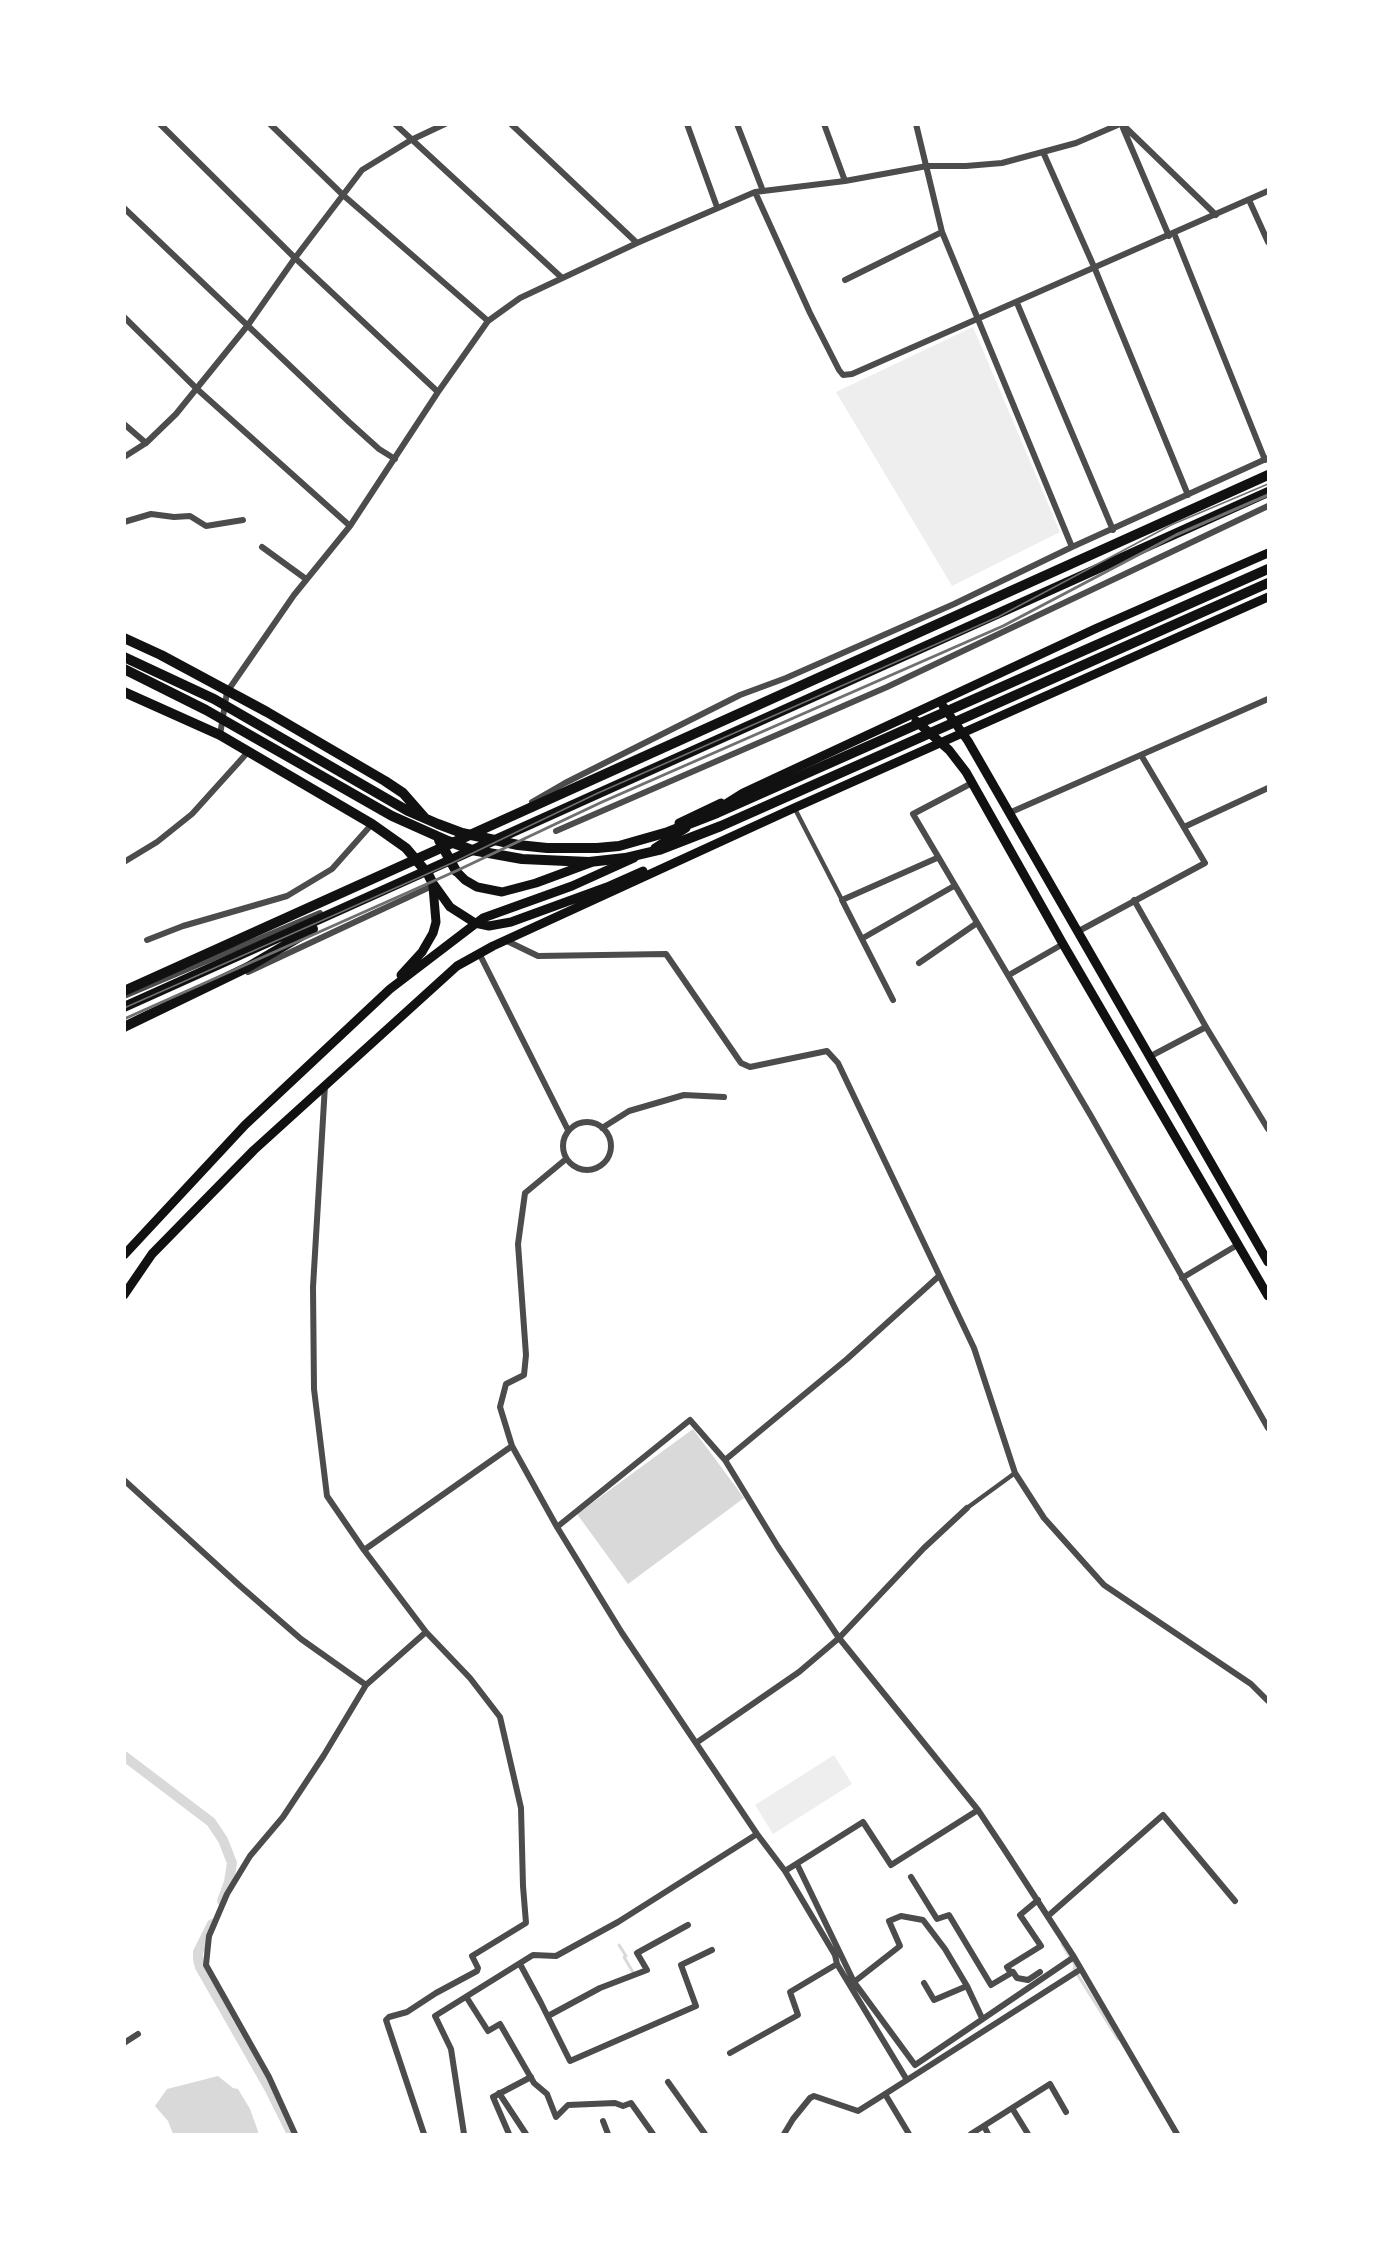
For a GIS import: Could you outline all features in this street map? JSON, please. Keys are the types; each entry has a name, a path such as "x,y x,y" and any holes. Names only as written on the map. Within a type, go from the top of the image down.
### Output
{"highway":[{"path":"124,991 1269,475"},
{"path":"124,1007 1269,492"},
{"path":"124,657 214,699 408,811 438,824 462,833 518,845 547,848 597,848 619,846 668,832 717,813 1269,569"},
{"path":"124,669 207,710 392,816 448,841 472,850 522,859 589,862 625,858 659,850 722,826 1269,583"},
{"path":"124,639 161,655 301,731 403,793 419,809 456,871"},
{"path":"124,692 220,735 372,824 406,848 424,869 432,884"},
{"path":"124,1029 248,967 309,931 327,917"}],"main road":[{"path":"456,871 477,887 502,892 520,888 610,856 1097,628 1269,553"},
{"path":"124,1295 160,1245 254,1149 444,976 479,953 794,808 1269,597"},
{"path":"940,702 964,734 1149,1058 1269,1262"},
{"path":"910,716 959,762 972,783 1063,944 1269,1296"},
{"path":"124,1255 244,1125 390,989 475,923 493,913 572,886 617,867 660,845 743,793"},
{"path":"432,884 450,908 475,923 489,926 511,922 607,887 646,870 677,862"},
{"path":"390,989 422,952 433,933 436,922 432,884"}],"street":[{"path":"160,124 295,258 438,392"},
{"path":"270,124 343,195 488,321"},
{"path":"395,124 561,278"},
{"path":"124,457 146,443 176,414 248,325 295,258 369,164 445,124"},
{"path":"511,124 637,243"},
{"path":"687,124 717,207"},
{"path":"737,124 763,191"},
{"path":"824,124 845,181"},
{"path":"916,124 942,232 1072,547"},
{"path":"220,735 227,692 306,579 350,526 438,392 488,321 520,298 637,243 755,192 845,181 927,166 1002,163 1076,142 1121,124"},
{"path":"1121,124 1216,215"},
{"path":"446,852 565,783 740,695 786,678 954,604 1072,547 1267,459 1121,124"},
{"path":"1043,152 1095,268 1188,495"},
{"path":"755,192 810,313 839,370 843,375 852,375 1269,191"},
{"path":"1249,200 1269,242"},
{"path":"124,208 356,429 379,449 395,459"},
{"path":"845,279 942,232"},
{"path":"1017,303 1113,530"},
{"path":"124,318 196,389 350,526"},
{"path":"124,424 146,443"},
{"path":"556,831 887,687 1269,506"},
{"path":"124,522 151,514 174,517 190,516 206,526 243,520"},
{"path":"262,547 306,579"},
{"path":"1009,813 1269,699"},
{"path":"124,862 157,842 192,814 248,752"},
{"path":"1077,932 1205,863 1141,754"},
{"path":"972,783 913,814 937,858 1009,975 1269,1428"},
{"path":"1184,827 1269,788"},
{"path":"794,808 863,938 892,999"},
{"path":"147,940 183,926 287,897 332,869 372,824"},
{"path":"842,900 937,858"},
{"path":"124,996 424,869"},
{"path":"124,1029 432,884"},
{"path":"863,938 954,886"},
{"path":"1134,900 1206,1027 1269,1129"},
{"path":"919,963 977,923"},
{"path":"507,941 538,956 666,954 741,1063 750,1067 827,1052 838,1063 974,1348 1015,1473 1044,1518 1104,1585 1251,1684 1269,1701"},
{"path":"1009,975 1063,944"},
{"path":"479,953 568,1131"},
{"path":"1149,1058 1206,1027"},
{"path":"325,1084 313,1287 314,1389 327,1496 364,1550 426,1632 470,1678 503,1721 521,1808 523,1886 527,1921 518,1929 472,1956 478,1968 477,1971 406,2012 386,2019 424,2134"},
{"path":"602,1128 629,1111 684,1095 724,1097"},
{"path":"589,1122 602,1128 610,1142 608,1158 597,1169 581,1170 566,1159 562,1144 568,1131 578,1124 589,1122"},
{"path":"566,1159 525,1193 518,1244 526,1355 524,1375 506,1384 500,1407 512,1446 557,1527 622,1633 757,1834 785,1871 835,1955 837,1964 907,2080"},
{"path":"1182,1278 1239,1244"},
{"path":"725,1460 847,1359 939,1276"},
{"path":"557,1527 690,1420 725,1460 778,1547 839,1638 978,1810 1074,1957 1177,2134"},
{"path":"364,1550 512,1446"},
{"path":"696,1743 799,1672 839,1638 924,1548 967,1508 1015,1473"},
{"path":"124,1479 301,1639 366,1685"},
{"path":"295,2134 269,2076 206,1965 209,1936 227,1894 250,1856 283,1817 366,1685 426,1632"},
{"path":"785,1871 863,1822 891,1865 978,1810"},
{"path":"1048,1916 1162,1815 1235,1901"},
{"path":"464,2134 452,2049 435,2016 533,1955 556,1956 618,1922 757,1834"},
{"path":"797,1864 854,1982 915,2065 1074,1957"},
{"path":"911,1877 937,1918 949,1915 991,1985 1011,1973"},
{"path":"1038,1900 1020,1915 1041,1946 1007,1967 1020,1979 1028,1980 1040,1972"},
{"path":"854,1982 900,1946 889,1921 901,1916 923,1920 945,1949 967,1986 982,2018"},
{"path":"548,2016 600,1988 647,1970 637,1953 688,1925"},
{"path":"520,1964 570,2061 696,2006 681,1965 712,1950"},
{"path":"730,2053 798,2015 790,1992 837,1964"},
{"path":"984,1972 991,1968"},
{"path":"784,2134 810,2098 814,2096 858,2111 1081,1969"},
{"path":"924,1983 934,2000 967,1986"},
{"path":"467,1998 488,2031 500,2024 531,2077 547,2094 556,2117 568,2105 615,2103 623,2106 631,2103 653,2134"},
{"path":"124,2043 138,2034"},
{"path":"509,2134 493,2097 531,2077"},
{"path":"668,2082 705,2134"},
{"path":"971,2134 1050,2084 1066,2112"},
{"path":"499,2093 526,2134"},
{"path":"885,2094 909,2134"},
{"path":"1012,2108 1028,2134"},
{"path":"603,2121 608,2134"},
{"path":"984,2126 988,2134"}],"shaded area":[{"path":"973,327 1060,532 952,586 836,392"},
{"path":"693,1429 744,1498 628,1584 577,1514"},
{"path":"834,1755 852,1784 773,1834 755,1805"},
{"path":"218,2076 233,2088 238,2089 250,2109 259,2134 173,2134 168,2121 155,2106 167,2089"}],"waterway":[{"path":"124,1756 211,1822 223,1840 232,1863 229,1882 222,1901"},
{"path":"212,1924 198,1952 200,1967 269,2088 292,2134"},
{"path":"1062,1944 1075,1965 1074,1969 1118,2039"},
{"path":"619,1945 626,1956"},
{"path":"624,1957 634,1974"}],"tram line":[{"path":"124,1008 452,863 598,793 998,617 1171,525 1268,484"}],"railway":[{"path":"124,1019 456,871 602,802 1003,626 1176,535 1268,495"}]}
